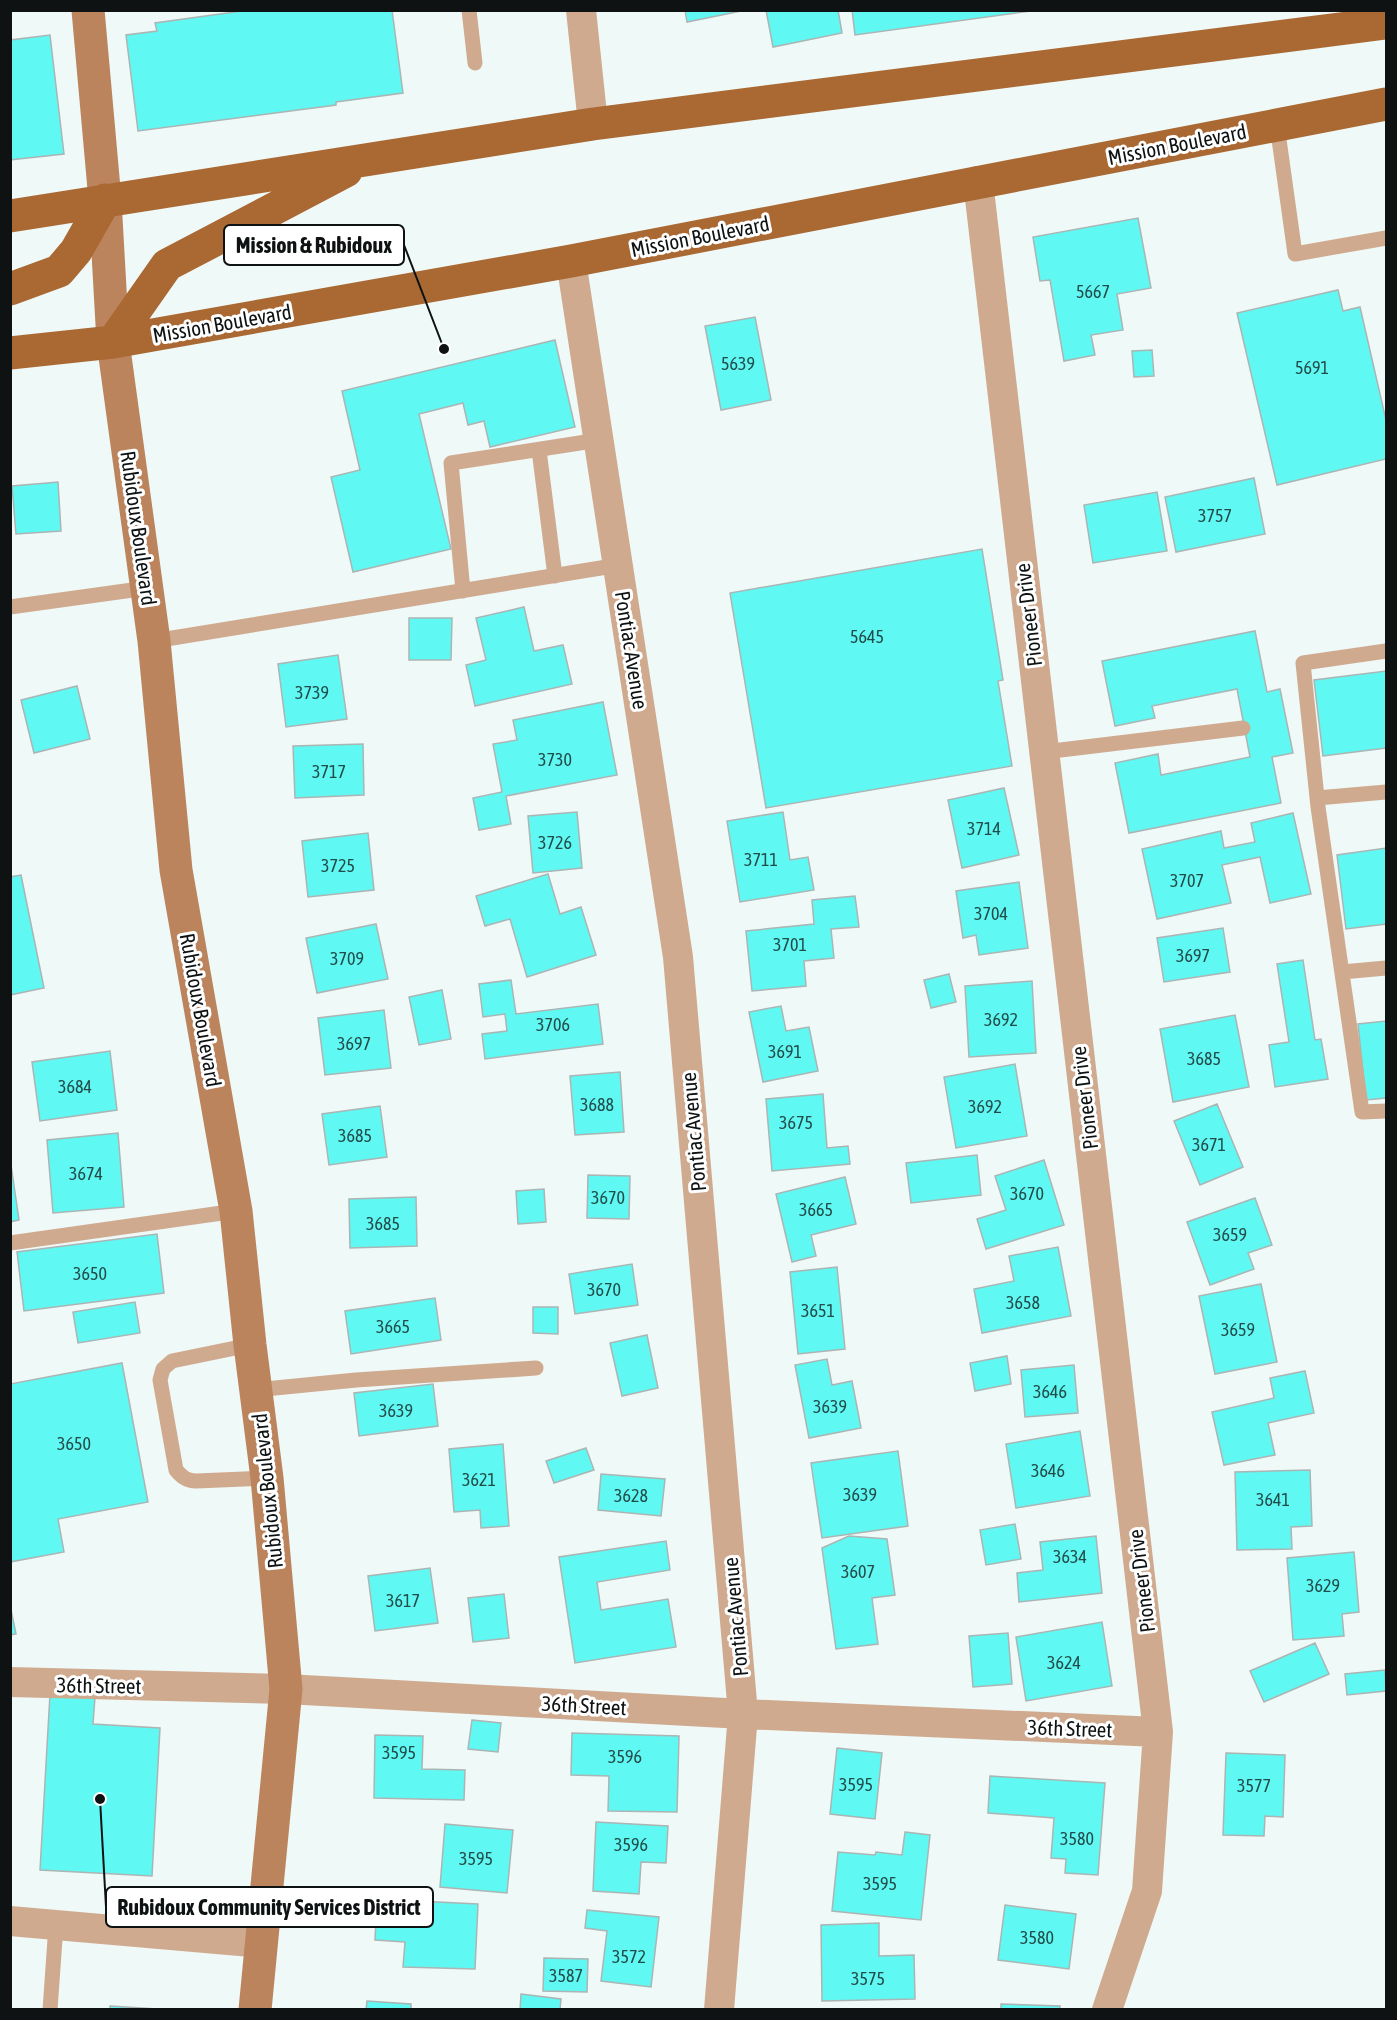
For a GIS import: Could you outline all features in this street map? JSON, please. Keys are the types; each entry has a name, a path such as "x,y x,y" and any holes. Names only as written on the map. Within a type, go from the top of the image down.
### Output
{"main road":[{"name":"Rubidoux Boulevard","path":"87,10 105,200 113,342 154,641 176,870 236,1211 267,1478 286,1689 255,2010"},
{"path":"10,216 593,124 1386,23"},
{"name":"Mission Boulevard","path":"10,353 113,342 571,261 1386,104"},
{"path":"113,342 167,265 369,159"},
{"path":"10,289 59,272 76,251 105,200"}],"street":[{"path":"581,10 593,124"},
{"name":"Pioneer Drive","path":"978,181 1158,1732 1147,1891 1107,2010"},
{"name":"Pontiac Avenue","path":"571,261 678,957 743,1714 719,2010"},
{"name":"36th Street","path":"10,1682 286,1689 743,1714 1158,1732"},
{"path":"10,1921 261,1943"}],"lane":[{"path":"469,10 475,63"},
{"path":"1277,125 1295,254 1386,238"},
{"path":"463,591 451,463 599,440"},
{"path":"539,450 555,576"},
{"path":"154,641 619,565"},
{"path":"10,607 147,588"},
{"path":"1386,651 1303,663 1317,798 1362,1112 1386,1111"},
{"path":"1044,752 1243,728"},
{"path":"1317,798 1386,792"},
{"path":"1342,972 1386,968"},
{"path":"10,1243 236,1211"},
{"path":"250,1345 172,1361 163,1369 160,1380 176,1470 180,1476 188,1481 267,1478"},
{"path":"255,1390 356,1380 536,1368"},
{"path":"50,2010 56,1925"}],"building":[{"path":"249,10 392,10 403,93 336,102 336,105 138,131 126,35 157,31 155,23"},
{"path":"685,10 746,10 687,22"},
{"path":"766,10 838,10 842,33 773,47"},
{"path":"852,10 1038,10 855,35"},
{"path":"50,35 64,154 10,160 10,40"},
{"path":"1138,218 1151,288 1117,294 1123,330 1091,335 1095,355 1064,361 1050,280 1040,281 1033,237"},
{"path":"1338,290 1343,311 1360,307 1386,420 1386,459 1277,485 1237,313"},
{"path":"755,317 771,400 721,410 705,326"},
{"path":"555,340 575,427 490,447 484,421 468,425 463,403 419,414 451,549 353,572 331,477 360,470 342,391"},
{"path":"1152,350 1154,376 1134,377 1132,351"},
{"path":"1254,478 1265,534 1176,552 1165,497"},
{"path":"58,482 61,531 16,534 12,486"},
{"path":"1157,492 1167,551 1093,563 1084,505"},
{"path":"982,549 1003,680 998,681 1012,766 766,808 730,593"},
{"path":"524,607 534,651 563,645 572,684 475,706 466,665 486,660 476,618"},
{"path":"409,618 452,618 451,660 409,660"},
{"path":"1255,631 1267,692 1280,689 1293,753 1272,757 1281,803 1129,833 1115,763 1158,754 1161,775 1250,757 1237,689 1152,706 1155,718 1115,726 1102,661"},
{"path":"338,655 347,719 286,727 278,664"},
{"path":"1386,671 1386,748 1323,756 1314,680"},
{"path":"77,686 90,739 34,753 21,700"},
{"path":"603,702 617,775 506,796 511,824 479,830 473,798 502,792 493,744 517,740 513,720"},
{"path":"363,744 364,795 295,798 293,746"},
{"path":"1004,788 1019,855 962,868 948,800"},
{"path":"577,812 582,868 533,873 528,816"},
{"path":"783,812 790,860 808,857 814,890 740,902 727,821"},
{"path":"1293,813 1311,894 1270,903 1260,857 1222,865 1231,903 1157,919 1142,849 1221,831 1224,848 1255,842 1251,823"},
{"path":"368,833 374,890 308,897 302,841"},
{"path":"1386,848 1386,924 1346,929 1337,855"},
{"path":"548,874 560,914 581,907 596,955 527,977 510,919 485,926 476,896"},
{"path":"21,875 44,988 10,995 10,877"},
{"path":"1019,882 1028,948 979,955 976,935 963,938 956,891"},
{"path":"855,896 859,927 831,929 834,958 804,961 806,986 752,991 746,931 814,924 812,900"},
{"path":"376,924 388,979 317,993 306,938"},
{"path":"1223,928 1230,972 1164,982 1157,938"},
{"path":"1303,960 1315,1040 1321,1039 1328,1079 1275,1087 1269,1045 1289,1042 1277,964"},
{"path":"949,974 956,1002 931,1008 924,980"},
{"path":"511,980 516,1014 598,1004 603,1044 485,1059 482,1034 507,1031 505,1014 483,1017 479,984"},
{"path":"1032,981 1036,1053 969,1057 965,986"},
{"path":"442,990 451,1039 419,1045 409,997"},
{"path":"781,1006 786,1031 809,1027 818,1071 763,1082 749,1012"},
{"path":"384,1010 391,1068 325,1075 318,1018"},
{"path":"1235,1015 1249,1087 1173,1102 1160,1029"},
{"path":"1386,1021 1386,1098 1366,1100 1358,1024"},
{"path":"110,1051 117,1110 40,1121 32,1062"},
{"path":"1015,1064 1027,1136 956,1148 944,1077"},
{"path":"620,1072 624,1132 575,1135 570,1076"},
{"path":"823,1094 827,1148 848,1146 850,1164 772,1171 766,1099"},
{"path":"1217,1104 1243,1167 1200,1185 1174,1121"},
{"path":"380,1106 387,1157 329,1165 322,1114"},
{"path":"118,1133 124,1207 53,1213 47,1140"},
{"path":"977,1155 981,1195 911,1203 906,1163"},
{"path":"10,1158 19,1220 10,1222"},
{"path":"1044,1160 1064,1225 986,1249 977,1219 1006,1210 995,1176"},
{"path":"588,1175 630,1176 629,1219 587,1218"},
{"path":"845,1177 856,1224 811,1235 816,1256 792,1262 776,1194"},
{"path":"544,1189 546,1222 518,1224 516,1191"},
{"path":"416,1197 417,1246 350,1248 349,1199"},
{"path":"1255,1198 1272,1245 1248,1253 1254,1269 1210,1285 1187,1222"},
{"path":"157,1234 164,1293 24,1311 17,1252"},
{"path":"1058,1247 1071,1316 982,1333 974,1289 1014,1281 1009,1256"},
{"path":"632,1264 638,1305 575,1314 569,1274"},
{"path":"837,1267 845,1349 798,1354 790,1272"},
{"path":"1261,1284 1277,1362 1215,1374 1199,1296"},
{"path":"435,1298 441,1340 351,1354 345,1311"},
{"path":"135,1302 140,1333 78,1343 73,1312"},
{"path":"533,1307 558,1307 558,1334 533,1333"},
{"path":"647,1335 658,1388 622,1396 610,1343"},
{"path":"1007,1356 1011,1384 975,1391 970,1363"},
{"path":"827,1359 832,1385 852,1381 861,1428 809,1438 795,1365"},
{"path":"122,1363 148,1502 58,1519 64,1552 10,1562 10,1384"},
{"path":"1074,1365 1078,1413 1025,1417 1021,1370"},
{"path":"1305,1371 1314,1413 1268,1423 1275,1455 1224,1465 1212,1412 1274,1398 1270,1378"},
{"path":"433,1384 438,1426 359,1436 354,1393"},
{"path":"1080,1431 1090,1496 1016,1508 1006,1444"},
{"path":"503,1444 509,1526 481,1528 480,1510 454,1512 449,1449"},
{"path":"586,1448 594,1470 554,1483 546,1461"},
{"path":"898,1451 908,1526 822,1538 811,1463"},
{"path":"1310,1470 1312,1526 1291,1527 1292,1549 1237,1550 1235,1472"},
{"path":"601,1474 665,1479 661,1516 598,1510"},
{"path":"1015,1524 1021,1559 986,1565 980,1530"},
{"path":"849,1536 887,1539 895,1595 872,1598 878,1644 836,1649 822,1548"},
{"path":"1096,1536 1102,1593 1019,1602 1017,1573 1043,1570 1040,1542"},
{"path":"666,1541 670,1570 597,1582 601,1610 668,1599 676,1647 575,1663 559,1557"},
{"path":"1354,1552 1359,1612 1342,1614 1344,1636 1293,1640 1287,1558"},
{"path":"430,1568 438,1623 375,1631 368,1576"},
{"path":"504,1594 509,1638 473,1642 468,1598"},
{"path":"10,1605 16,1634 10,1635"},
{"path":"1102,1622 1112,1686 1026,1701 1016,1637"},
{"path":"1008,1633 1012,1684 973,1687 969,1636"},
{"path":"1315,1643 1329,1674 1264,1702 1250,1671"},
{"path":"1385,1670 1386,1691 1347,1695 1345,1674"},
{"path":"50,1694 95,1697 93,1724 160,1728 152,1876 40,1870"},
{"path":"472,1720 501,1723 498,1752 468,1749"},
{"path":"572,1733 679,1736 677,1812 608,1811 609,1776 571,1775"},
{"path":"375,1735 423,1736 422,1769 465,1770 464,1800 374,1798"},
{"path":"837,1748 882,1753 875,1819 830,1814"},
{"path":"1226,1753 1285,1755 1283,1817 1265,1816 1264,1836 1223,1835"},
{"path":"990,1776 1105,1783 1098,1875 1065,1873 1066,1859 1051,1858 1054,1818 988,1813"},
{"path":"596,1822 668,1826 666,1863 641,1862 639,1894 593,1891"},
{"path":"445,1824 513,1830 507,1893 440,1887"},
{"path":"905,1832 930,1835 921,1920 832,1911 838,1852 902,1855"},
{"path":"377,1899 478,1904 475,1969 403,1967 405,1942 375,1940"},
{"path":"1005,1905 1076,1914 1069,1969 998,1960"},
{"path":"587,1910 659,1917 651,1987 601,1981 607,1931 585,1928"},
{"path":"879,1923 879,1956 914,1955 915,1999 822,2001 821,1925"},
{"path":"544,1958 588,1959 587,1992 543,1991"},
{"path":"521,1994 561,1999 560,2010 520,2010"},
{"path":"367,2001 411,2004 411,2010 366,2010"},
{"path":"1001,2004 1060,2006 1060,2010 1001,2010"},
{"path":"110,2006 173,2010 110,2010"}],"place":[{"name":"Mission & Rubidoux","path":"444,349"},
{"name":"Rubidoux Community Services District","path":"100,1799"}]}
